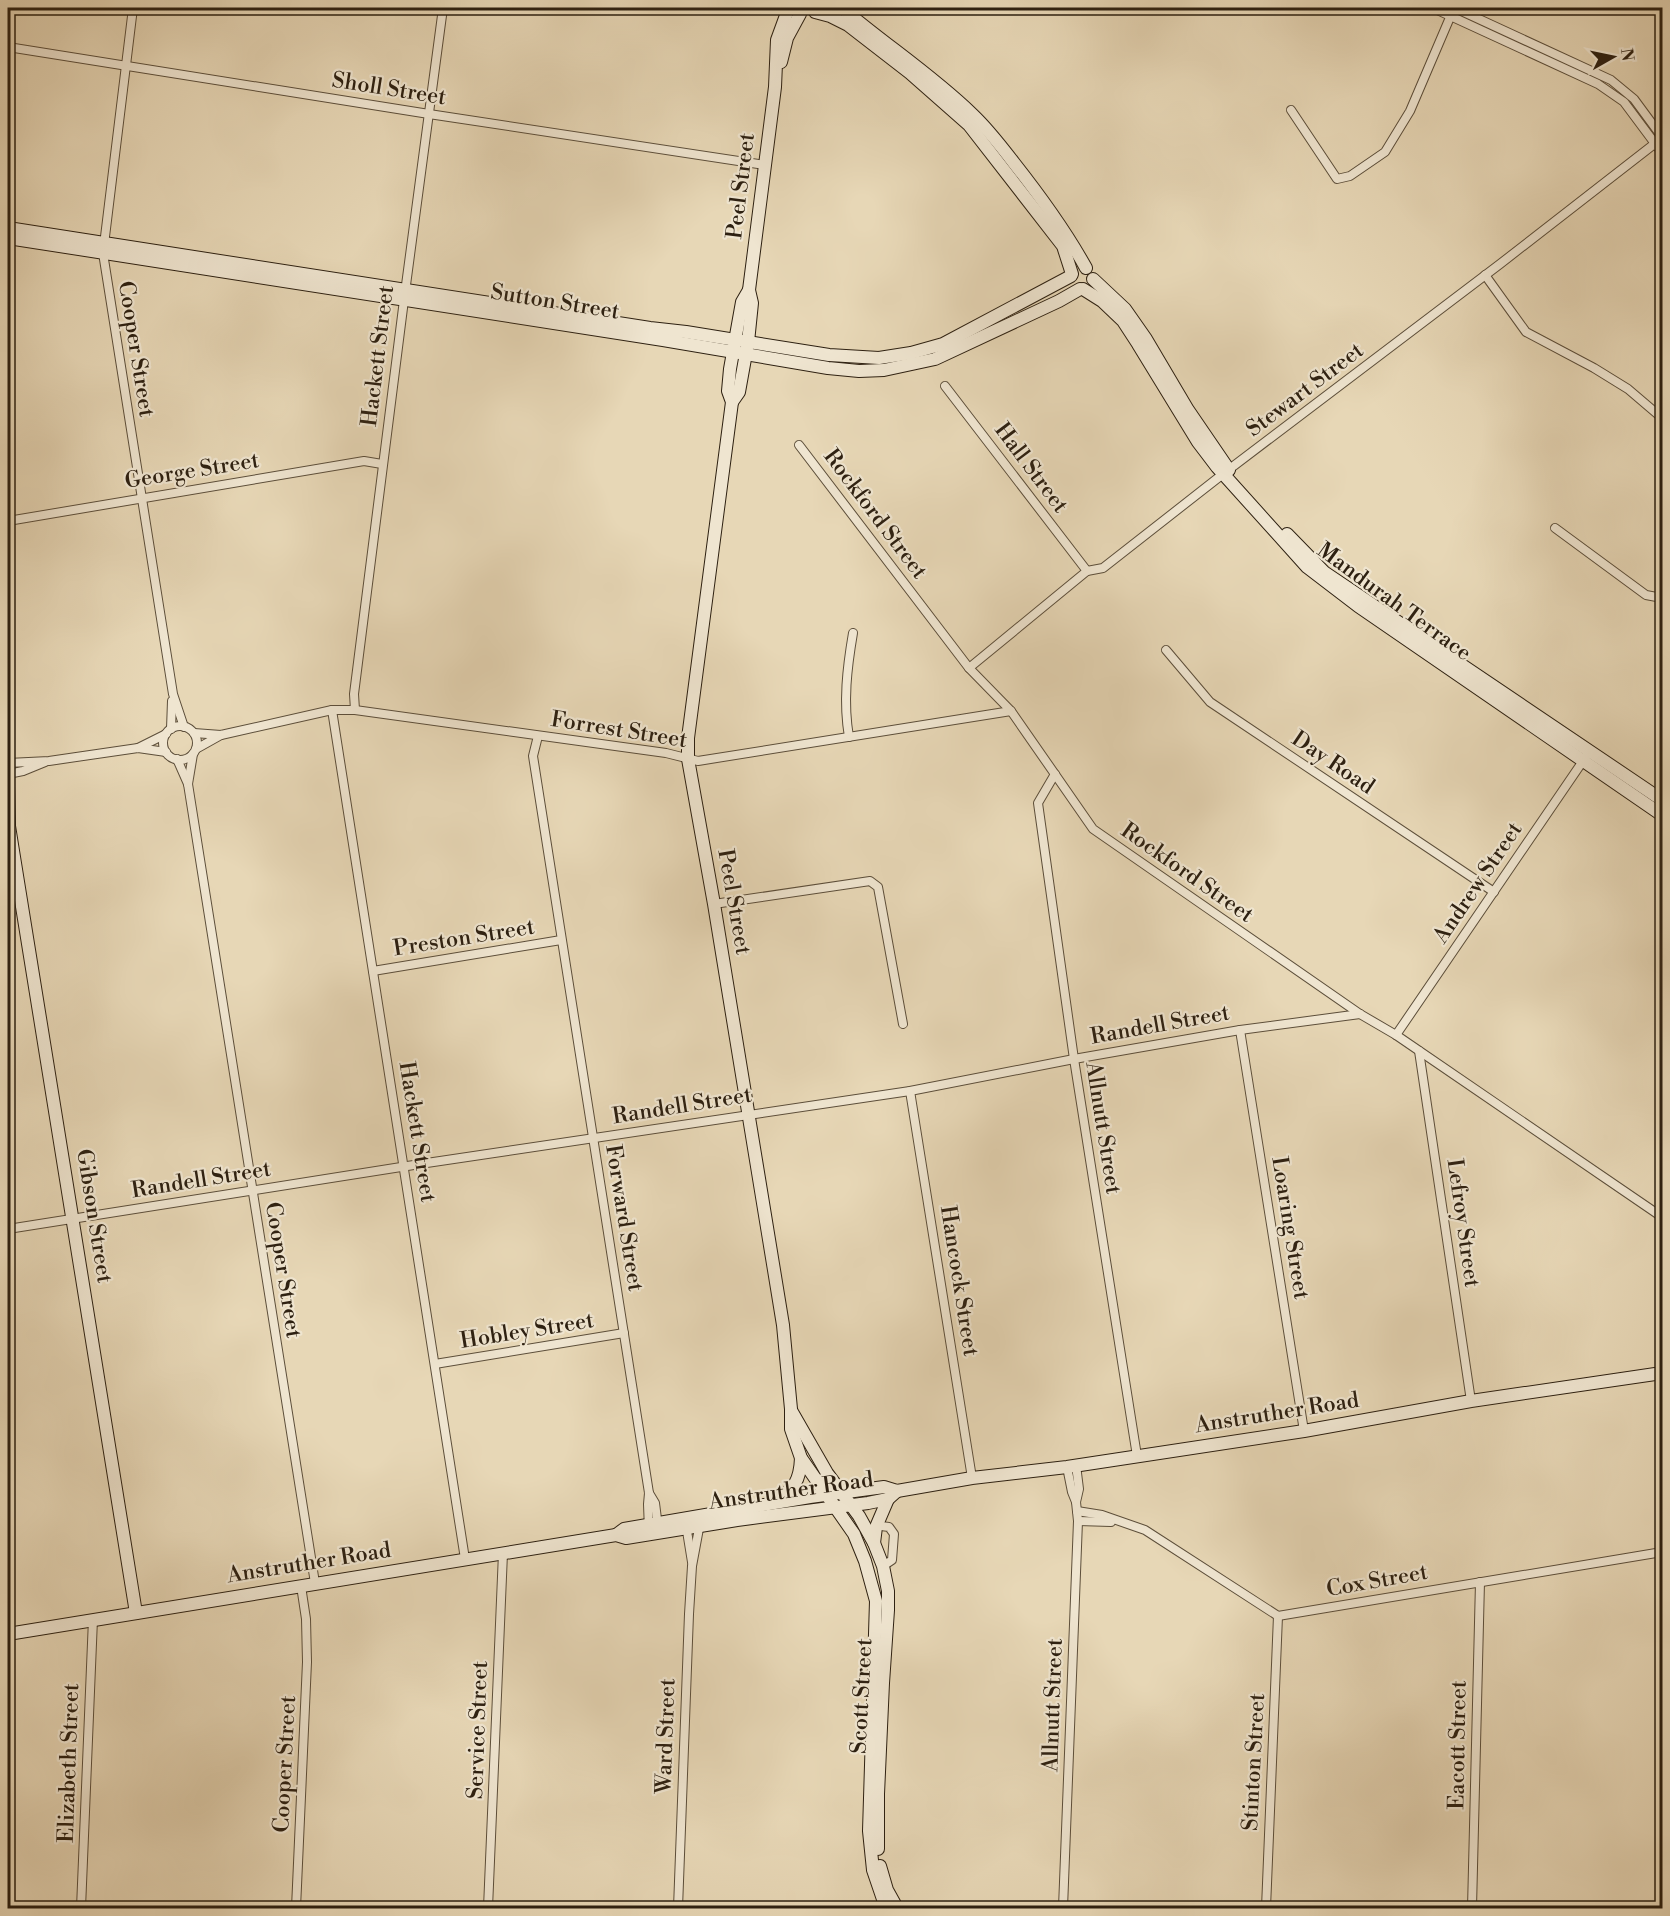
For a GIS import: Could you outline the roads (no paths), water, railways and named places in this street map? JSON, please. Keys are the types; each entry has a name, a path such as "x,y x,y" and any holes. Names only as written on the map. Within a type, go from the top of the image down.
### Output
{"main road":[{"path":"787,9 800,14 818,10 848,26 910,73 969,125 1063,246 1074,285 1082,289 1091,285 1093,279 1090,271 1046,203 973,115 903,55 842,8"},
{"name":"Peel Street","path":"787,9 777,40 775,87 749,290 752,303 728,391 732,402 688,738 688,759 783,1324 791,1429 801,1458 826,1496"},
{"name":"Peel Street","path":"775,87 787,38 800,14"},
{"name":"Sutton Street","path":"8,228 104,248 664,335 742,341 830,355 879,358 911,353 942,344 1072,275"},
{"name":"Sutton Street","path":"8,238 104,248"},
{"path":"1072,275 1076,268 1086,268"},
{"name":"Mandurah Terrace","path":"1093,279 1119,302 1146,339 1226,472"},
{"name":"Sutton Street","path":"664,335 739,354 828,369 884,370 935,359 953,352 1082,289"},
{"name":"Mandurah Terrace","path":"1082,289 1102,301 1123,321 1193,435 1324,572 1587,756 1662,815"},
{"path":"828,369 830,355"},
{"name":"Mandurah Terrace","path":"1587,756 1662,800"},
{"name":"Gibson Street","path":"8,786 8,823 136,1612"},
{"name":"Anstruther Road","path":"700,1521 834,1508 972,1478 1072,1466 1304,1431 1471,1401 1662,1372"},
{"name":"Peel Street","path":"790,1408 827,1473 842,1493"},
{"path":"772,1504 792,1490 798,1481 801,1458"},
{"name":"Anstruther Road","path":"8,1634 616,1535 624,1528 654,1528 685,1524 772,1504 842,1493 884,1487 893,1495"},
{"name":"Scott Street","path":"842,1493 860,1516 874,1543 883,1566 888,1590 877,1840 880,1866 887,1890 897,1908"},
{"path":"874,1543 876,1527 893,1495"},
{"name":"Scott Street","path":"826,1496 858,1543 876,1601 868,1831 873,1870 886,1908"}],"street":[{"name":"Cooper Street","path":"133,8 104,248 173,694 184,727"},
{"name":"Hackett Street","path":"355,710 354,694 382,464 443,8"},
{"path":"1432,8 1453,10 1598,84 1624,102 1660,140 1662,153"},
{"path":"1291,110 1337,179 1350,176 1385,152 1395,136 1410,111 1453,10"},
{"name":"Sholl Street","path":"8,47 765,165"},
{"name":"Stewart Street","path":"969,668 1087,571 1103,568 1660,140"},
{"path":"1485,275 1526,332 1628,388 1662,418"},
{"name":"Hall Street","path":"945,386 1087,571"},
{"name":"Rockford Street","path":"799,445 969,668 1011,711 1093,829 1360,1014 1396,1035 1662,1217"},
{"name":"George Street","path":"8,521 364,461 382,464"},
{"path":"1555,528 1646,595 1662,598"},
{"path":"849,737 846,700 853,633"},
{"name":"Day Road","path":"1166,650 1210,702 1494,892"},
{"name":"Cooper Street","path":"169,731 173,694"},
{"name":"Hackett Street","path":"332,710 465,1559"},
{"name":"Forrest Street","path":"194,734 221,735 332,710 355,710 666,753 698,761 1011,711"},
{"path":"8,763 49,761 138,748 166,752 177,759 185,759 194,751 196,738 184,727 169,731 138,748"},
{"path":"166,752 164,743 169,731"},
{"name":"Forrest Street","path":"194,751 221,735"},
{"name":"Forward Street","path":"538,736 533,756 649,1493 648,1504 654,1528"},
{"name":"Cooper Street","path":"188,784 194,751"},
{"name":"Andrew Street","path":"1396,1035 1587,756"},
{"name":"Cooper Street","path":"177,759 188,784 315,1583"},
{"path":"8,774 49,761"},
{"name":"Allnutt Street","path":"1055,774 1038,803 1074,1059 1137,1456"},
{"path":"714,904 870,881 878,886 903,1024"},
{"name":"Preston Street","path":"373,970 561,940"},
{"name":"Randell Street","path":"8,1229 405,1166 910,1091 1240,1030 1360,1014"},
{"name":"Loaring Street","path":"1240,1030 1304,1431"},
{"name":"Lefroy Street","path":"1419,1051 1471,1401"},
{"name":"Hancock Street","path":"910,1091 972,1478"},
{"name":"Hobley Street","path":"435,1364 624,1333"},
{"name":"Allnutt Street","path":"1063,1908 1078,1521 1077,1506 1072,1492 1072,1466"},
{"path":"1077,1506 1145,1530 1278,1616"},
{"name":"Ward Street","path":"678,1908 689,1614 692,1566 700,1521"},
{"path":"1078,1521 1121,1523"},
{"name":"Ward Street","path":"685,1524 692,1566"},
{"path":"881,1526 889,1527 894,1534 892,1560 883,1566"},
{"name":"Cox Street","path":"1278,1616 1662,1552"},
{"name":"Service Street","path":"488,1908 503,1553"},
{"name":"Eacott Street","path":"1472,1908 1480,1582"},
{"name":"Cooper Street","path":"296,1908 307,1662 306,1619 301,1586"},
{"name":"Stinton Street","path":"1266,1908 1278,1616"},
{"name":"Elizabeth Street","path":"81,1908 93,1620"}]}
